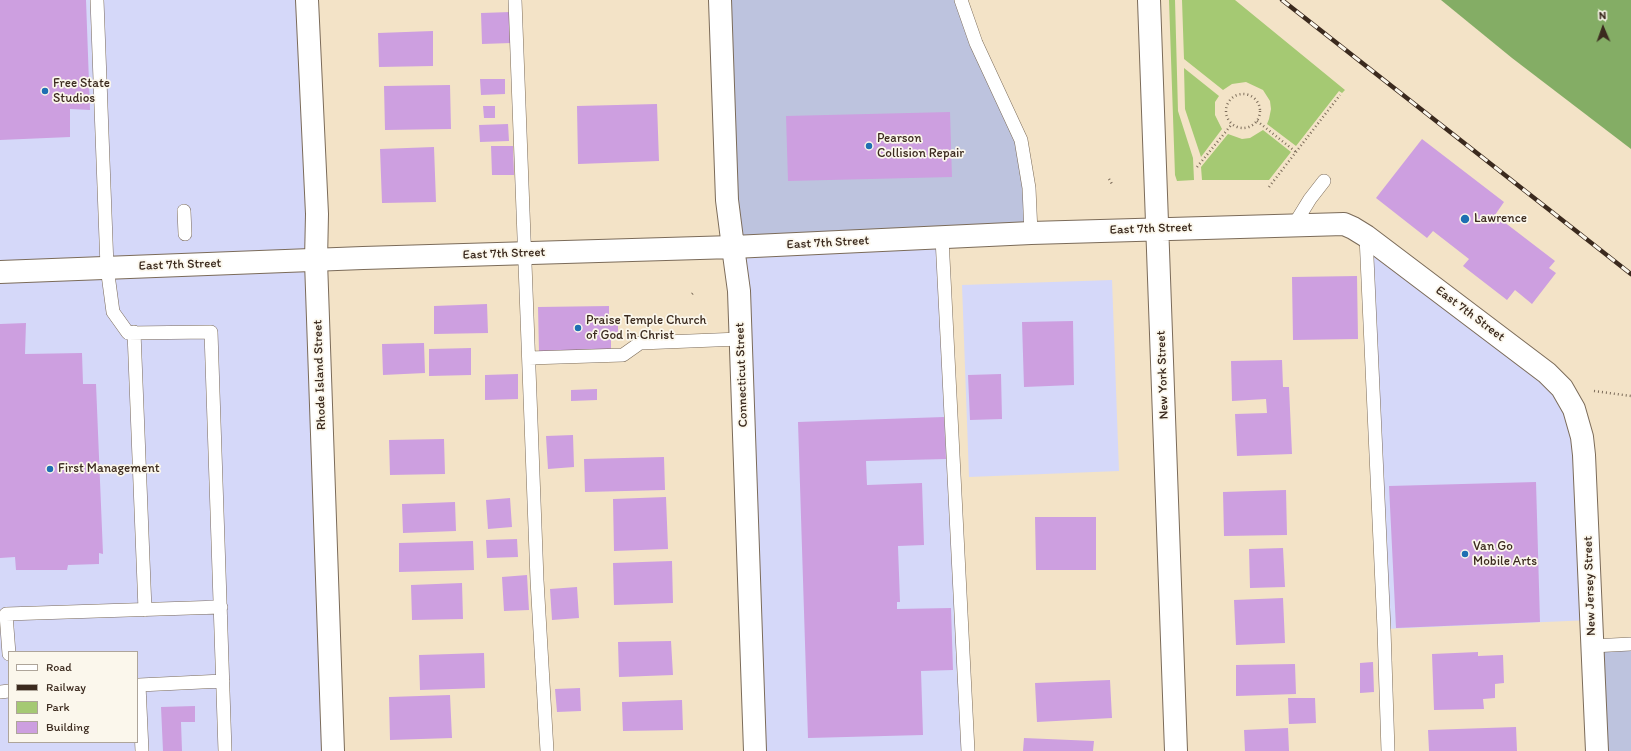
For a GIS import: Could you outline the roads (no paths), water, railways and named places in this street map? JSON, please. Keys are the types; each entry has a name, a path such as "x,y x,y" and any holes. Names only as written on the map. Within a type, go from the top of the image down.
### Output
{"street":[{"name":"Rhode Island Street","path":"307,0 316,214 316,261 333,751"},
{"name":"Connecticut Street","path":"720,0 727,200 739,291 755,751"},
{"name":"New York Street","path":"1149,0 1176,751"},
{"name":"East 7th Street","path":"0,272 107,267 733,247 1030,233 1344,224 1366,236 1547,373 1562,388 1578,422"},
{"name":"New Jersey Street","path":"1578,422 1584,455 1597,751"}],"lane":[{"path":"97,0 107,267 113,312 128,333 211,332 226,751"},
{"path":"515,0 537,580 547,751"},
{"path":"961,0 976,43 1021,140 1029,188 1030,233"},
{"path":"1294,225 1310,199 1324,181"},
{"path":"184,211 185,234"},
{"path":"1366,236 1384,629 1388,751"},
{"path":"942,238 968,751"},
{"path":"134,332 145,610"},
{"path":"529,358 623,355 640,343 740,339"},
{"path":"9,651 6,614 221,608"},
{"path":"1592,646 1631,644"},
{"path":"142,751 138,685 223,681"}],"railway":[{"path":"1282,0 1631,274"}],"place":[{"name":"Free State Studios","path":"45,91"},
{"name":"Pearson Collision Repair","path":"869,146"},
{"name":"Lawrence","path":"1465,219"},
{"name":"Praise Temple Church of God in Christ","path":"578,328"},
{"name":"First Management","path":"50,469"},
{"name":"Van Go Mobile Arts","path":"1465,554"}]}
